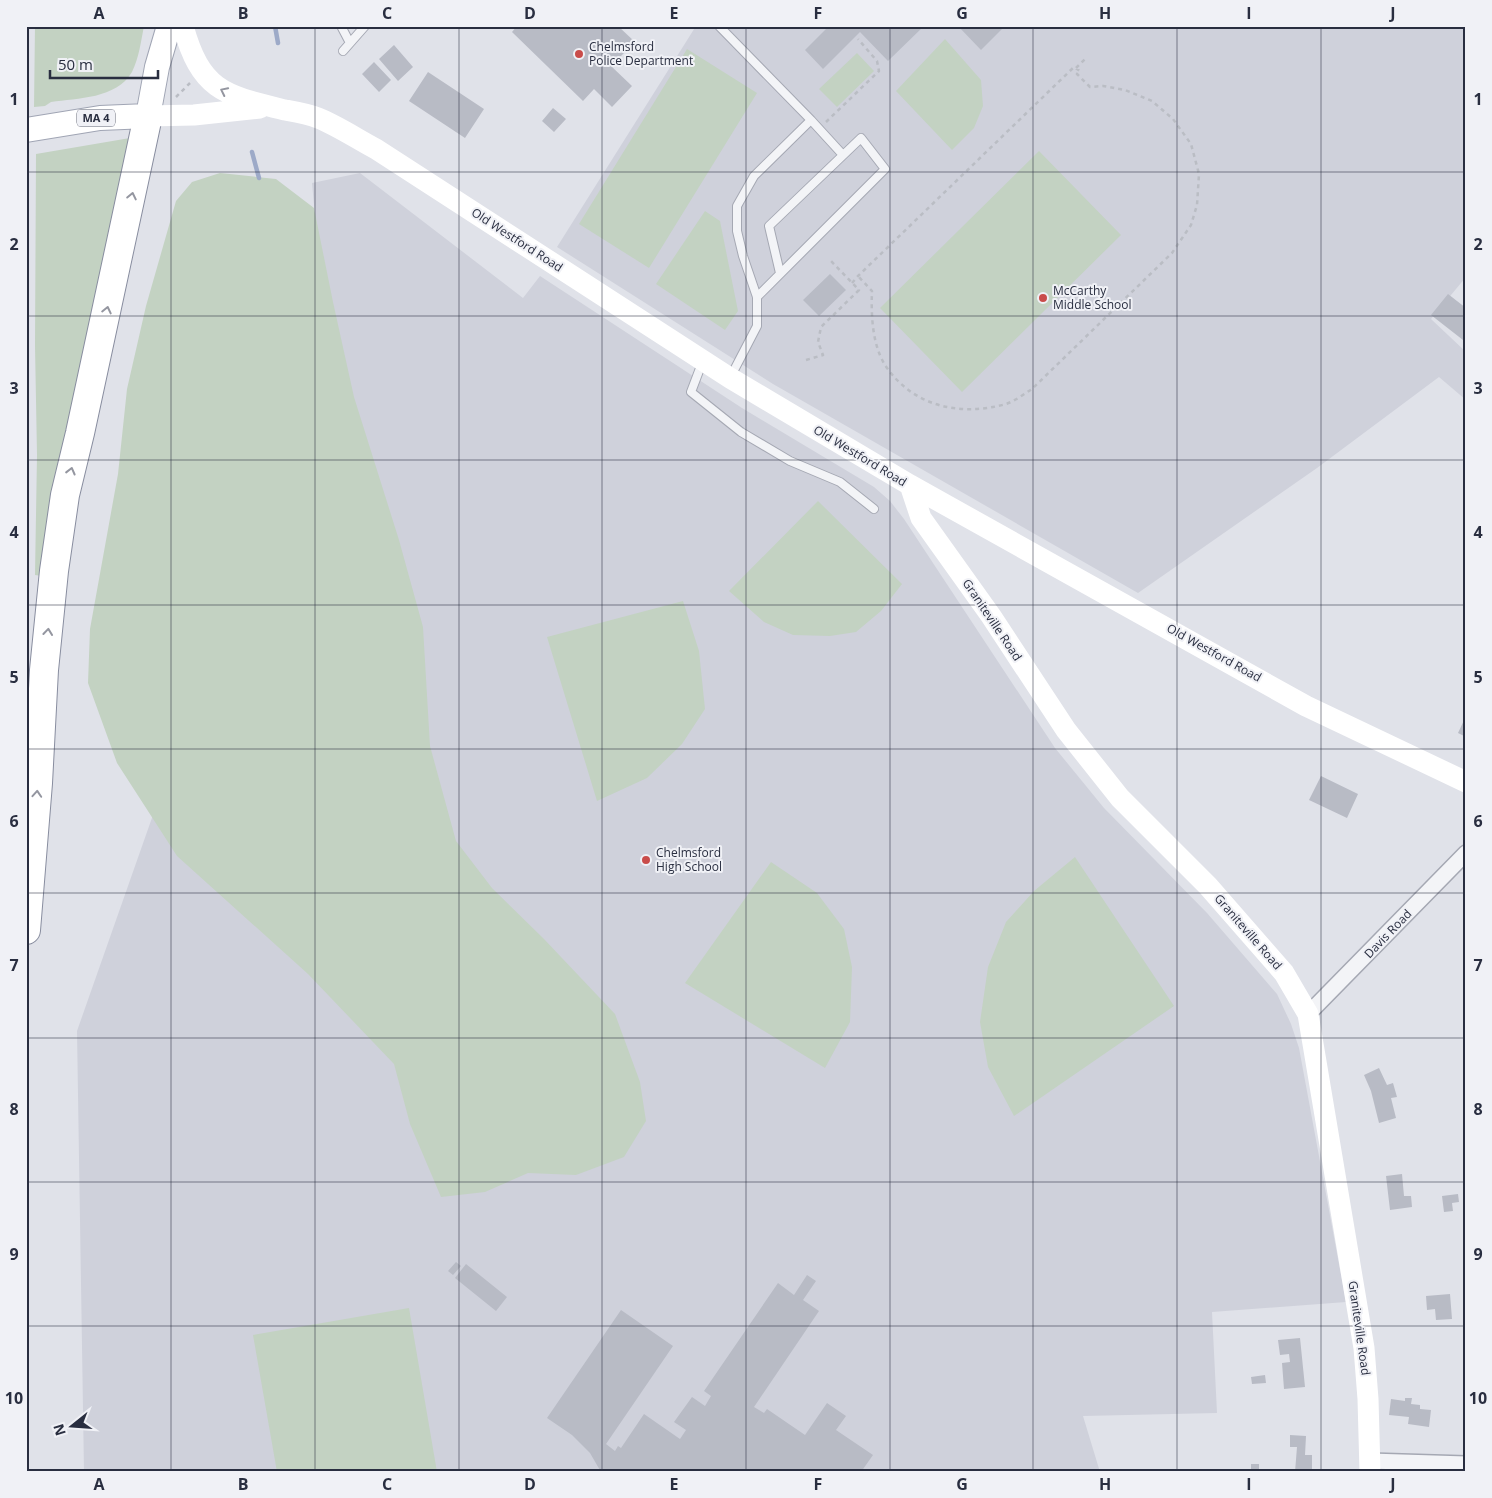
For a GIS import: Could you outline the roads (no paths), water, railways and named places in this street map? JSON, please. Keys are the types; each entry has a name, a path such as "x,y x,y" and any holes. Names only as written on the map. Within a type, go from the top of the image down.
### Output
{"highway":[{"path":"26,930 38,783 44,670 54,571 65,495 148,116"}],"main road":[{"path":"148,116 157,66 169,26"},
{"name":"Old Westford Road","path":"183,26 194,58 208,80 218,88 239,98 317,118 376,149 730,378 910,485 1306,706 1466,782"},
{"name":"Old Westford Road","path":"148,116 194,115 270,106"},
{"name":"MA 4","path":"36,128 100,118 148,116"},
{"name":"Graniteville Road","path":"910,485 921,518 991,616 1066,730 1120,798 1208,886 1284,973 1308,1014 1364,1348 1370,1466"}],"street":[{"name":"Davis Road","path":"1308,1014 1466,853"},
{"path":"1370,1466 1466,1464"}],"lane":[{"path":"341,26 350,43"},
{"path":"342,51 365,26"},
{"path":"718,26 843,155"},
{"path":"730,378 757,326 757,298 737,231 737,206 754,176 811,120"},
{"path":"757,298 885,169 861,138 769,226 780,273"},
{"path":"703,361 691,392 741,432 790,461 840,482 874,509"}],"waterway":[{"path":"275,26 278,43"},
{"path":"252,152 259,178"}],"place":[{"name":"Chelmsford Police Department","path":"579,54"},
{"name":"McCarthy Middle School","path":"1043,298"},
{"name":"Chelmsford High School","path":"646,860"}]}
